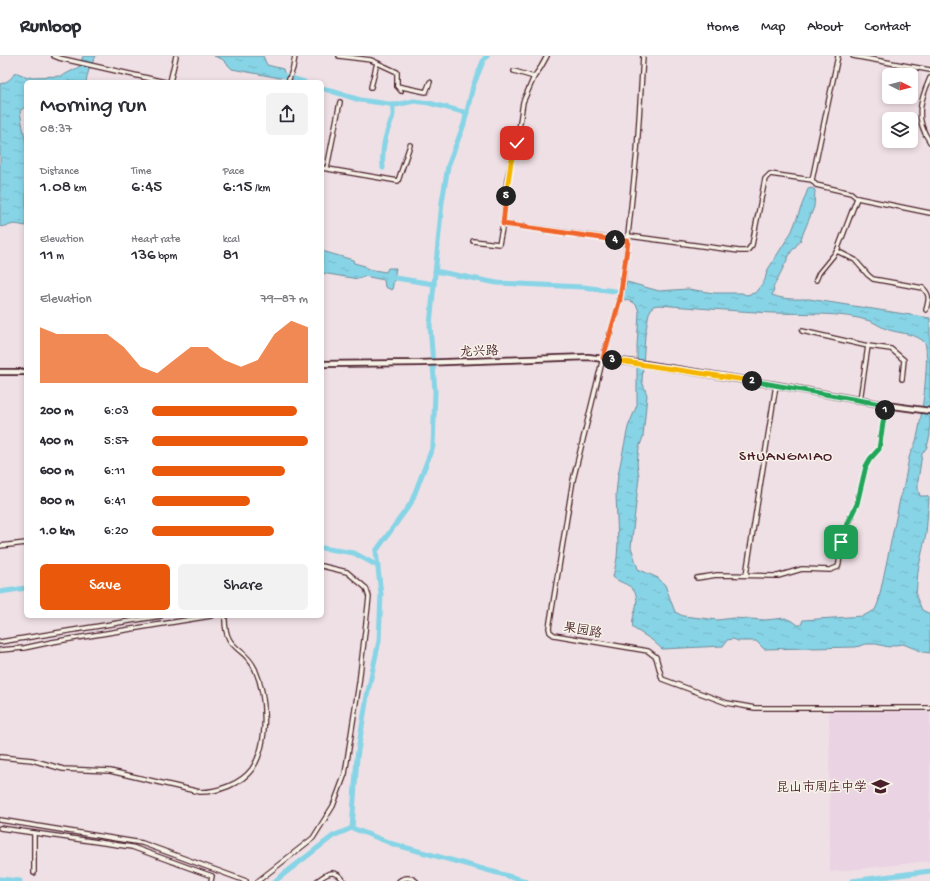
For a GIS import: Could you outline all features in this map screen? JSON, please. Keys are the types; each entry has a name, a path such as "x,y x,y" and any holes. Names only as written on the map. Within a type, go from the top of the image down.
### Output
{"main road":[{"path":"636,363 645,364"}],"street":[{"path":"54,56 156,80"},
{"path":"170,80 176,56"},
{"path":"289,80 295,56"},
{"path":"339,56 371,60 397,72 396,86 401,91"},
{"path":"473,241 499,244 503,224 507,180 517,143 523,102 534,77 547,56"},
{"name":"果园路","path":"644,56 637,151 623,282 570,495 549,628 550,632 554,635 648,651 656,658 662,680 743,706 755,708 930,708"},
{"path":"812,180 838,56"},
{"path":"852,56 930,70"},
{"path":"371,88 377,63"},
{"path":"514,71 534,77"},
{"path":"930,78 923,94 920,108 920,119 930,142"},
{"path":"396,86 426,92 430,82"},
{"path":"340,102 327,168 398,181 410,144"},
{"path":"629,236 747,251 752,245 765,179 770,174 812,180 816,185 851,193 857,198 930,213"},
{"path":"816,280 819,273 837,251 857,198"},
{"path":"503,224 628,241"},
{"path":"837,251 855,260 873,279 923,288 929,292 930,297 926,310"},
{"path":"802,331 868,346 891,349 904,360 902,379"},
{"path":"860,400 868,346"},
{"name":"龙兴路","path":"324,364 420,363 588,357 636,363"},
{"path":"645,364 776,385 886,405 930,411"},
{"path":"0,372 24,372"},
{"path":"746,575 776,385"},
{"path":"697,578 717,575 778,576 802,568 830,570 838,567 840,563 842,535 857,504 866,466 879,449 886,405"},
{"path":"0,546 24,543"},
{"path":"258,881 313,838 333,806 345,774 356,705 369,597 366,588 347,572 324,566"},
{"path":"0,642 149,618"},
{"path":"0,650 31,647 52,642 199,618"},
{"path":"0,757 32,760 63,769 110,771 200,792 226,787 244,777 255,765 261,748 264,727 264,701 254,668 248,659 232,644 227,636 225,618"},
{"path":"0,820 142,843 246,881"},
{"path":"0,828 132,847 212,876 211,881"},
{"path":"34,833 34,873"},
{"path":"317,881 328,873 334,873 339,875 344,881"},
{"path":"399,881 402,878 409,878 416,881"}],"shaded area":[{"name":"昆山市周庄中学","path":"829,711 930,712 930,861 830,872"}],"water":[{"path":"83,56 96,56 89,69 86,80 24,80 24,108 20,111 24,133 24,226 15,224 0,227 0,84 9,80 15,72 25,76 26,78 62,76 79,67"},
{"path":"214,56 263,56 267,65 283,69 285,76 280,78 232,69 222,59"},
{"path":"812,188 815,190 814,207 800,241 791,252 773,288 774,290 772,295 795,299 809,299 930,318 930,435 927,447 922,454 918,481 920,496 927,496 929,498 926,534 918,571 916,596 922,610 930,614 930,653 923,652 903,644 889,647 876,644 866,644 856,647 764,649 756,641 738,641 733,639 727,640 723,646 662,649 652,640 633,628 633,619 637,600 636,595 632,588 613,577 618,543 616,494 618,475 628,427 637,405 637,346 639,312 637,306 633,302 623,299 623,292 627,282 659,291 688,289 714,293 742,293 746,295 755,293 765,280 767,271 792,231 808,189","holes":["659,305 773,313 847,316 870,321 889,330 913,336 925,343 926,377 920,424 915,444 909,458 878,603 875,610 863,616 803,620 801,625 798,625 785,618 765,620 733,618 718,620 683,616 675,612 665,585 658,578 638,569 631,547 639,477 637,463 639,448 643,437 647,395 642,381 645,335 649,313 653,306"]},
{"path":"324,252 353,260 354,263 365,266 367,269 386,272 388,268 396,268 392,290 385,287 384,280 364,276 358,279 324,273"}],"waterway":[{"path":"352,828 357,757 367,696 379,641 381,594 376,551 411,503 433,446 435,392 430,325 442,202 448,166 464,124 473,86 484,59 487,56"},
{"path":"279,74 298,80"},
{"path":"324,89 360,100 396,105 414,101 429,103 467,113"},
{"path":"383,168 385,141 393,116 392,104"},
{"path":"435,271 497,283 583,287 630,293"},
{"path":"389,277 434,284"},
{"path":"324,548 354,553 378,566"},
{"path":"0,592 24,588"},
{"path":"275,881 333,836 352,828 393,844 526,881"},
{"path":"852,881 930,871"},
{"path":"0,879 20,881"}],"place":[{"name":"昆山市周庄中学","path":"880,786"}],"district":[{"name":"SHUANGMIAO","path":"786,455"}],"route":[{"path":"517,143 507,180 503,224 628,241 620,299 603,358 776,385 886,405 879,449 866,466 857,504 842,535 841,542"}]}
